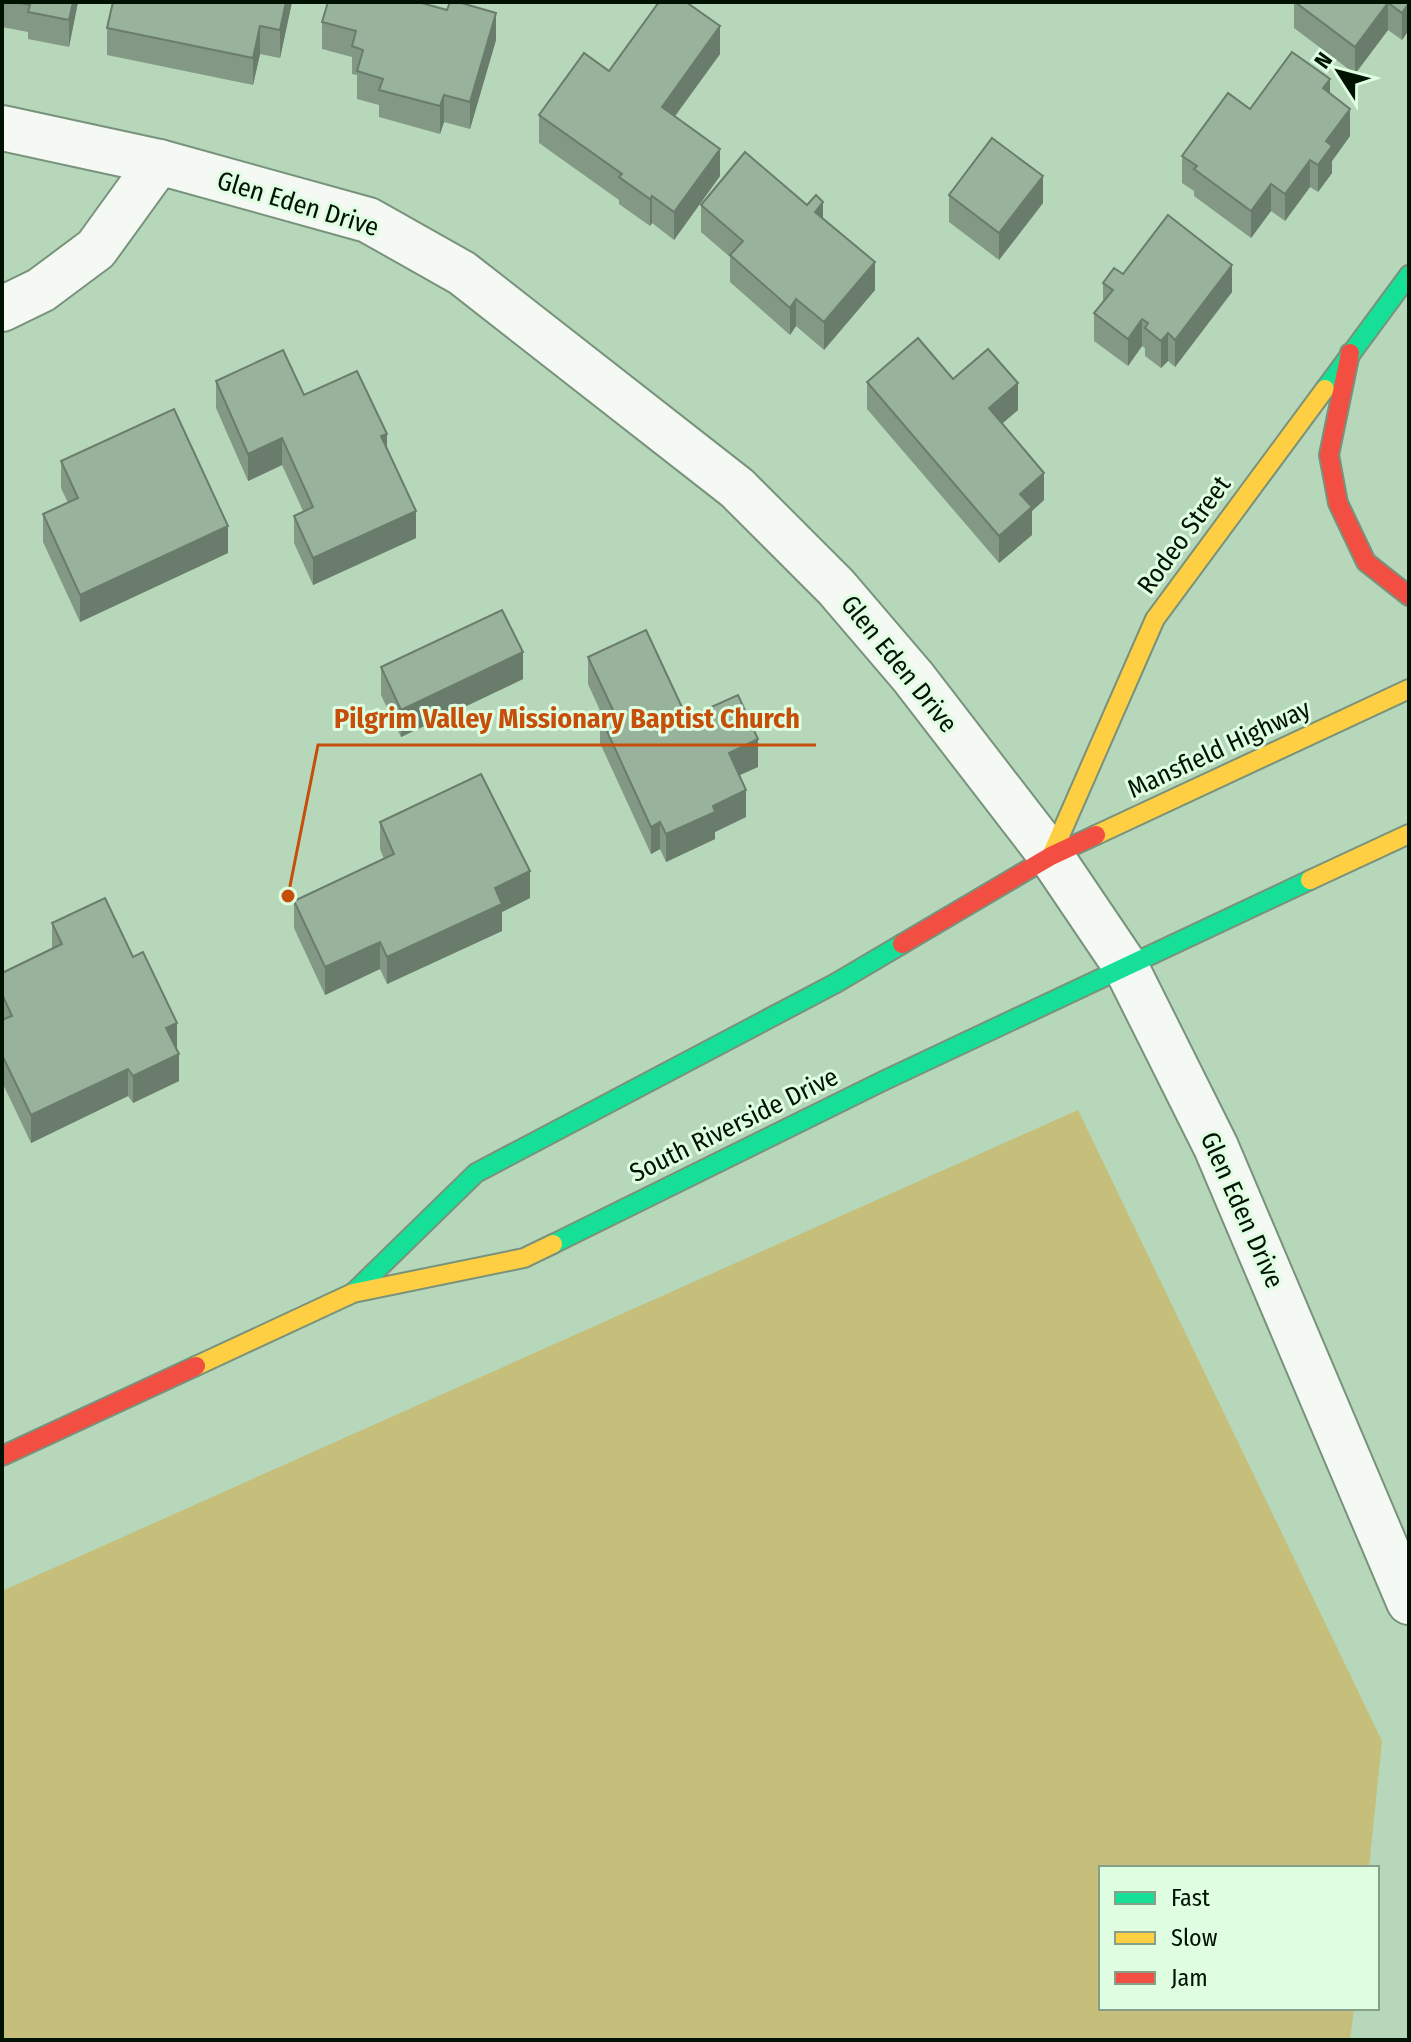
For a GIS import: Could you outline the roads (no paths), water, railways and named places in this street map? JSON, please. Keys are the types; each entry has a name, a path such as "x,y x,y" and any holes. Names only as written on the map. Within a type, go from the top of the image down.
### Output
{"main road":[{"name":"Rodeo Street","path":"1051,856 1155,619 1409,275"},
{"path":"1350,353 1329,455 1338,503 1366,562 1409,596"},
{"name":"Mansfield Highway","path":"1051,856 1409,689"},
{"path":"1126,967 1409,834"},
{"name":"South Riverside Drive","path":"353,1293 476,1173 836,983 1051,856"},
{"name":"South Riverside Drive","path":"2,1456 353,1293 524,1258 1126,967"}],"street":[{"name":"Glen Eden Drive","path":"2,128 159,162 368,220 462,273 737,488 836,587 913,677 1051,856 1126,967 1216,1147 1409,1602"},
{"path":"2,309 41,290 96,249 159,162"}],"place":[{"name":"Pilgrim Valley Missionary Baptist Church","path":"288,896"}]}
